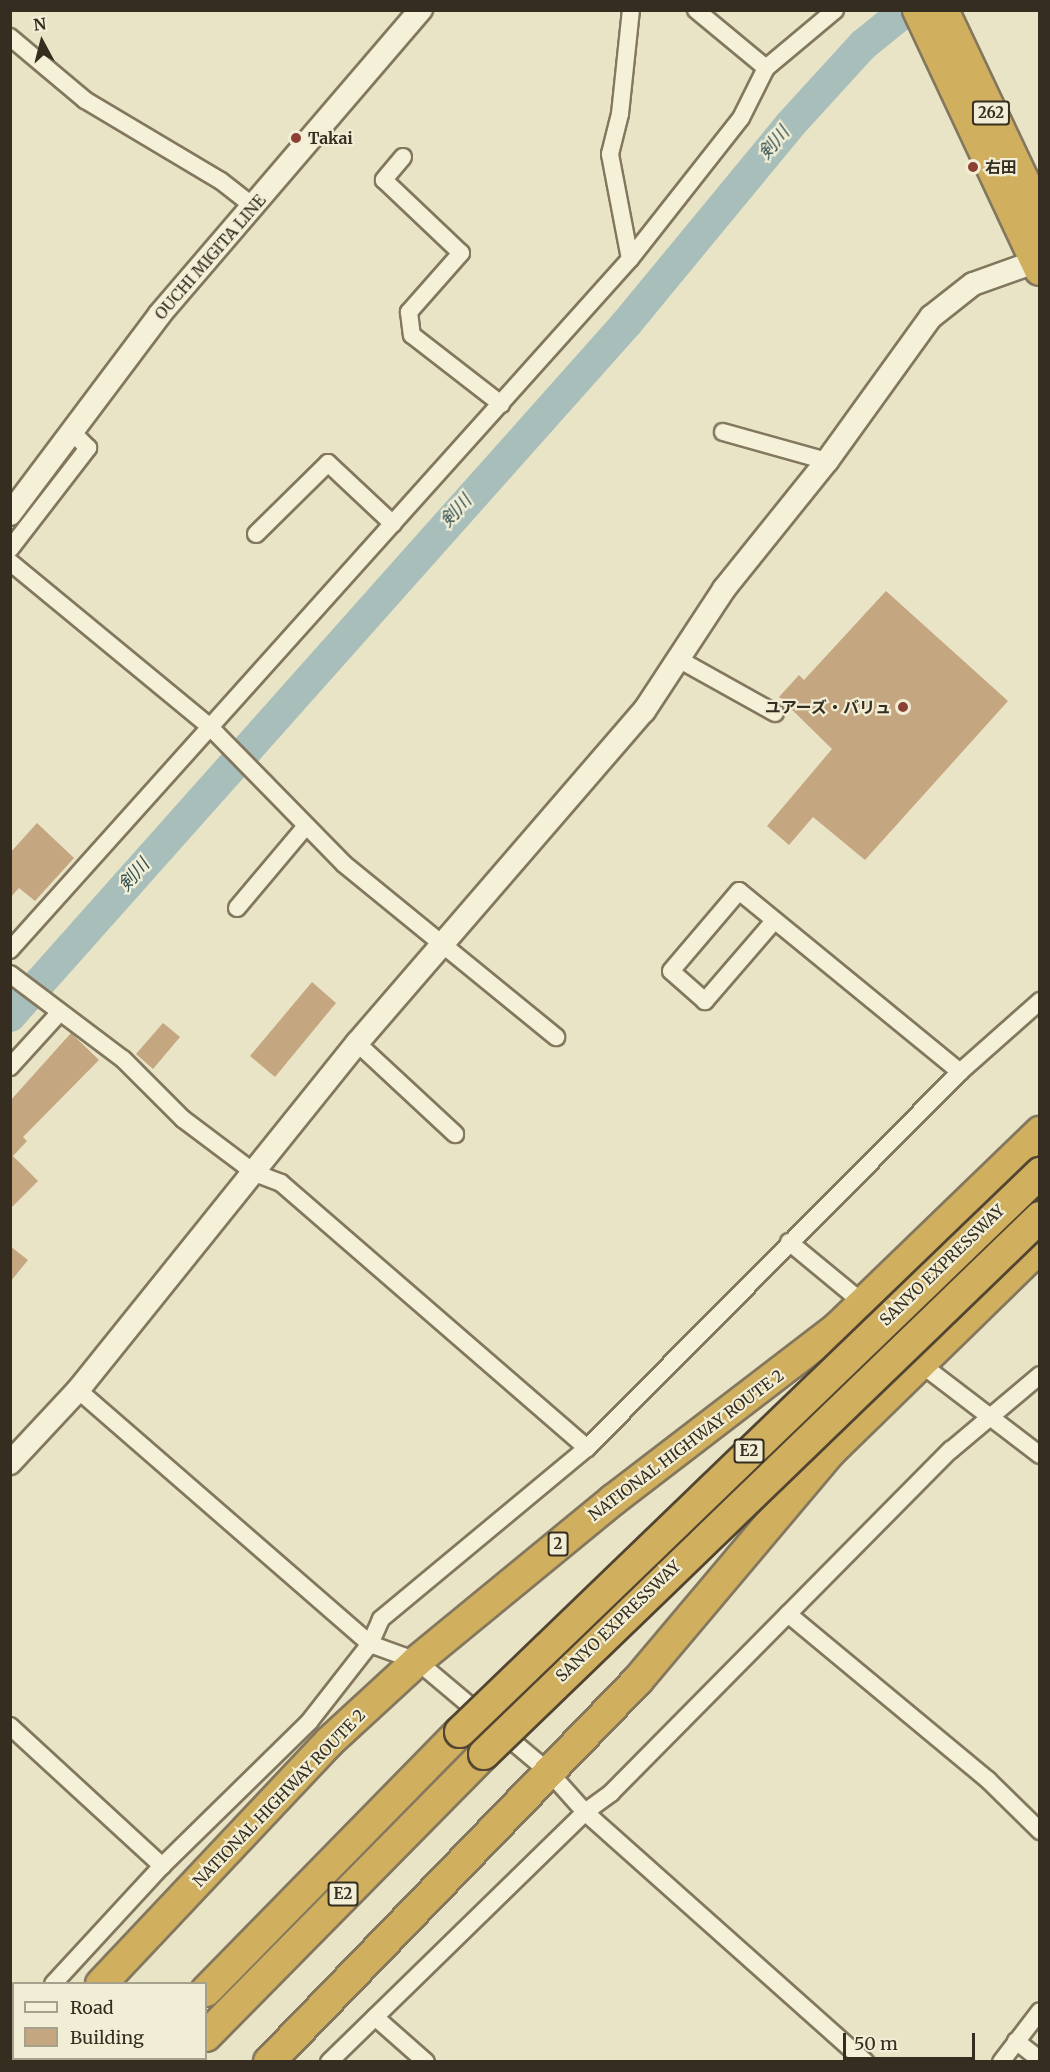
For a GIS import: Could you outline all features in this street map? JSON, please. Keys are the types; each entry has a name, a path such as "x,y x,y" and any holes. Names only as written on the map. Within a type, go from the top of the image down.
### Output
{"highway":[{"name":"262","path":"938,14 1040,215"},
{"name":"262","path":"938,14 1038,263"},
{"name":"NATIONAL HIGHWAY ROUTE 2","path":"102,1982 329,1742 417,1661 613,1500 836,1329 1040,1132"},
{"name":"SANYO EXPRESSWAY","path":"207,1990 460,1732 1040,1173"},
{"name":"SANYO EXPRESSWAY","path":"207,2035 484,1754 1040,1217"},
{"path":"269,2061 551,1774 638,1680 831,1451 1040,1247"}],"street":[{"name":"OUCHI MIGITA LINE","path":"10,514 160,314 421,10"},
{"path":"630,259 610,154 620,114 631,10"},
{"path":"696,10 766,68"},
{"path":"10,950 208,725 393,524 630,259 741,118 766,68 835,10"},
{"path":"10,37 85,100 221,181 253,206"},
{"path":"403,156 384,180 461,253 410,312 412,335 501,404"},
{"path":"12,1457 78,1390 255,1173 357,1043 607,756 678,659 724,589 827,461 931,317 973,284 1038,263"},
{"path":"10,549 88,447 71,431"},
{"path":"723,432 827,461"},
{"path":"256,534 328,463 393,524"},
{"path":"10,562 208,725 286,808 306,826 556,1037"},
{"path":"678,659 776,713"},
{"path":"237,908 306,826"},
{"path":"774,921 705,1001 671,971 740,891 774,921 817,950 960,1072"},
{"path":"10,974 123,1059 183,1119 255,1173 281,1183 587,1448"},
{"path":"54,1982 162,1866 309,1722 370,1644 381,1618 587,1448 960,1072 1040,1001"},
{"path":"10,1067 54,1009"},
{"path":"357,1043 455,1134"},
{"path":"789,1242 852,1294"},
{"path":"930,1371 993,1415 1040,1455"},
{"path":"329,2061 585,1812 611,1793 951,1450 1040,1375"},
{"path":"78,1390 370,1644 417,1661 551,1774 585,1812 866,2061"},
{"path":"788,1614 988,1780 1040,1831"},
{"path":"10,1726 162,1866"},
{"path":"1001,2061 1040,2011"},
{"path":"375,2017 426,2061"},
{"path":"1016,2041 1040,2060"}],"building":[{"path":"886,591 1008,701 865,860 813,817 789,845 767,826 832,749 779,697 799,675 804,680"},
{"path":"37,823 74,858 35,901 19,888 10,898 10,853"},
{"path":"312,982 336,1003 275,1077 250,1056"},
{"path":"163,1023 180,1037 153,1069 136,1054"},
{"path":"71,1033 99,1060 23,1137 27,1141 13,1156 38,1181 10,1209 10,1101"},
{"path":"10,1246 28,1260 10,1282"}],"waterway":[{"name":"剣川","path":"10,1016 626,324 789,126 863,45 906,10"}],"place":[{"name":"Takai","path":"296,138"},
{"name":"右田","path":"973,167"},
{"name":"ユアーズ・バリュ","path":"903,707"}]}
